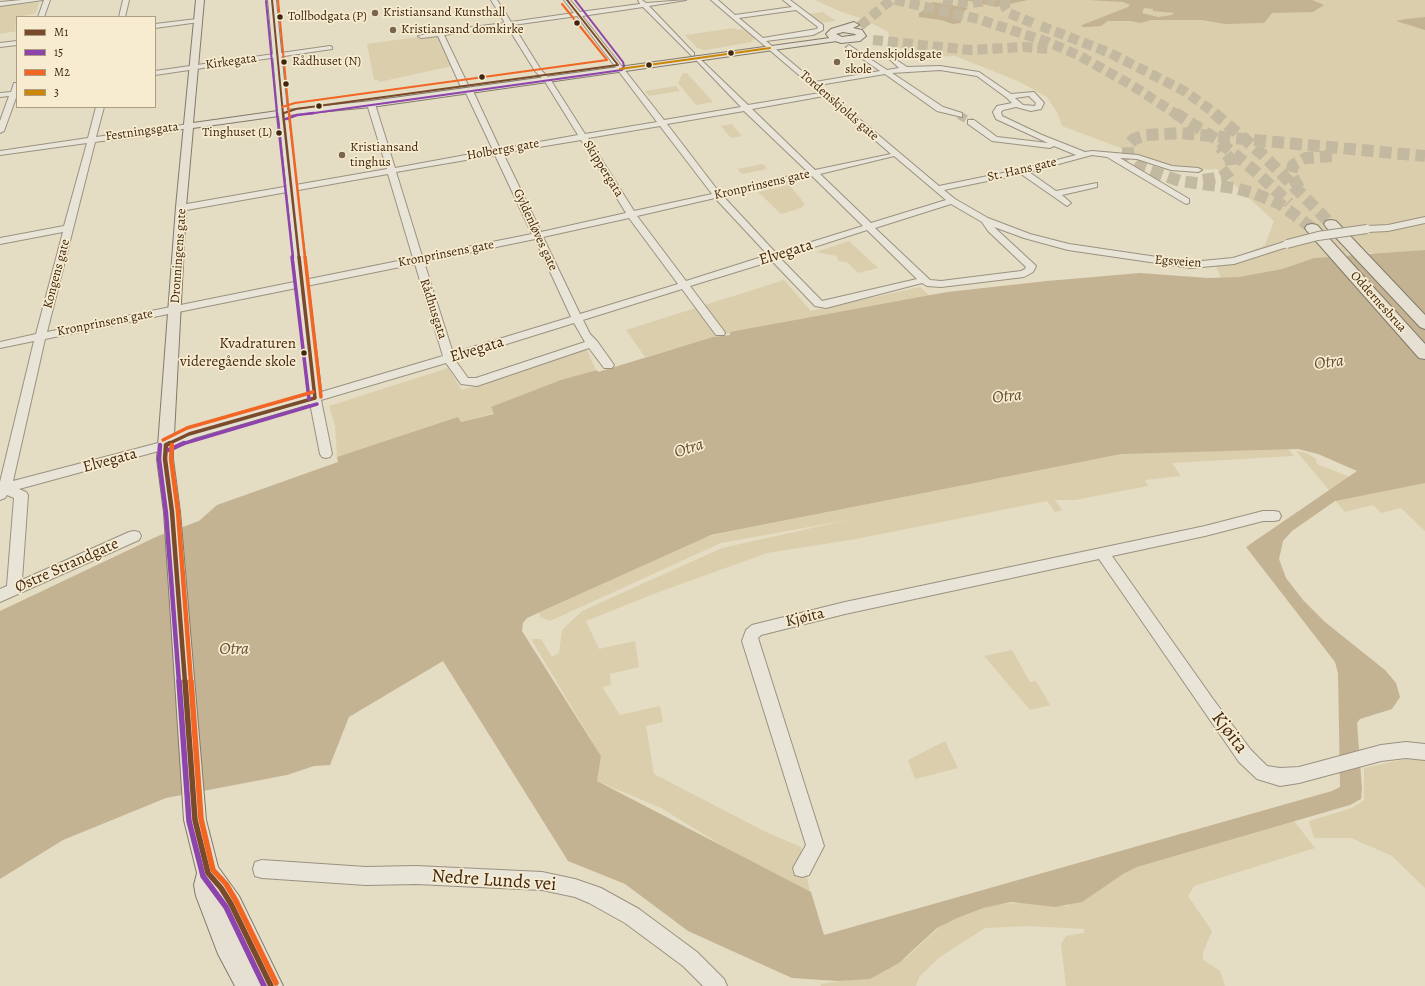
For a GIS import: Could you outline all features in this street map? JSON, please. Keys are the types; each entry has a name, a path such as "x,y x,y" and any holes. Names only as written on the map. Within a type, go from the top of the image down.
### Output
{"highway":[{"path":"843,29 861,33 834,36 843,29"},
{"name":"Oddernesbrua","path":"1331,224 1425,324"},
{"name":"Oddernesbrua","path":"1312,228 1425,354"}],"main road":[{"name":"Dronningens gate","path":"200,0 181,208 165,459 172,512 192,793 195,820 208,873"},
{"path":"272,0 284,113 290,189 315,398"},
{"name":"Festningsgata","path":"284,113 296,109 466,88 619,67 767,44 834,36"},
{"name":"Festningsgata","path":"189,126 284,113 371,104 466,88"},
{"name":"Elvegata","path":"166,445 189,434 315,398"},
{"path":"208,873 206,884 208,896 227,945 248,986"},
{"path":"208,873 221,888 231,904 271,986"}],"street":[{"path":"0,4 40,0"},
{"path":"41,16 47,0"},
{"path":"122,16 126,0"},
{"name":"Skippergata","path":"494,0 538,71 545,77 583,136 632,216 720,334"},
{"path":"567,0 718,196 776,259"},
{"path":"639,0 746,108 923,280"},
{"path":"421,36 683,0"},
{"name":"Tordenskjolds gate","path":"714,0 937,189 964,210"},
{"path":"767,44 820,30 821,26 786,0"},
{"path":"734,17 797,8"},
{"path":"156,26 197,21"},
{"name":"Gyldenløves gate","path":"440,33 585,335 608,365"},
{"path":"0,45 16,43"},
{"path":"849,47 907,85 940,109 959,115"},
{"name":"Kirkegata","path":"156,73 330,48"},
{"path":"888,51 887,54 890,58 905,69"},
{"path":"963,63 1010,96 1021,107 1031,109 1038,107 1040,103 1031,94 1010,96"},
{"path":"814,84 905,69 940,68 979,74"},
{"path":"0,96 15,93"},
{"path":"0,131 15,93"},
{"name":"Holbergs gate","path":"181,208 825,94"},
{"name":"Rådhusgata","path":"371,104 390,171 449,359 464,381 477,382 593,344"},
{"path":"1017,104 1000,108 997,112 999,117 1039,138 1084,155"},
{"name":"Kongens gate","path":"2,491 100,108"},
{"path":"971,122 995,139 1065,148"},
{"name":"Festningsgata","path":"0,153 189,126"},
{"name":"St. Hans gate","path":"937,189 1022,171 1092,153 1138,157 1171,168 1198,170"},
{"path":"1108,154 1186,201"},
{"name":"Kronprinsens gate","path":"0,345 632,216 890,156"},
{"path":"1022,171 1067,203"},
{"path":"1055,194 1094,185"},
{"name":"Elvegata","path":"315,398 449,359 776,259 952,201"},
{"name":"Egsveien","path":"964,210 985,220 1027,236 1068,247 1191,265 1234,261 1318,236 1396,226 1425,220"},
{"name":"Elvegata","path":"776,259 819,304 826,305 923,280 934,284 941,284 1024,274 1030,270 1031,266 991,229 985,220"},
{"path":"0,241 69,228"},
{"path":"315,398 326,454"},
{"name":"Elvegata","path":"2,491 166,445"},
{"path":"2,491 21,495 14,590"},
{"name":"Kjøita","path":"802,868 815,846 754,656 750,642 751,635 763,627 1205,531 1263,516 1274,516"},
{"name":"Østre Strandgate","path":"0,596 134,536"},
{"name":"Kjøita","path":"1102,553 1207,704 1258,770 1270,776 1280,777 1299,775 1361,757 1381,753 1406,750 1425,752"},
{"name":"Nedre Lunds vei","path":"262,869 366,876 416,876 542,881 575,888 594,895 632,916 690,959 718,986"}],"shaded area":[{"path":"815,0 1425,0 1425,270 1367,253 1314,258 1282,269 1239,277 1221,278 1216,266 1265,245 1274,221 1217,169 1179,170 1062,126 1057,112 1047,97 1018,81 955,56 920,57 892,44 888,32 866,20 839,11"},
{"path":"39,2 36,13 16,16 16,31 0,34 0,6"},
{"path":"823,12 836,21 821,23 808,14"},
{"path":"735,28 737,30 745,29 757,39 751,40 753,42 705,50 697,48 685,35"},
{"path":"440,34 452,66 379,82 378,80 374,80 367,44"},
{"path":"683,73 687,73 713,102 696,105 678,83"},
{"path":"676,86 680,91 649,96 645,91"},
{"path":"732,124 742,136 731,138 721,126"},
{"path":"173,131 172,134 100,143 101,141"},
{"path":"763,164 767,169 742,174 737,169"},
{"path":"789,185 805,204 801,208 781,214 758,192"},
{"path":"849,241 878,268 858,273 847,262 838,261 837,256 816,252"},
{"path":"784,280 811,311 920,287 930,296 729,333 645,357 626,330"},
{"path":"586,348 596,370 491,408 494,413 461,422 458,418 337,457 335,425 329,406 448,368 462,390"},
{"path":"1288,449 1294,456 1172,463 1181,476 1145,480 1148,486 1075,500 1055,500 1062,510 1055,512 1047,501 856,539 767,553 656,593 586,621 599,649 635,641 639,667 610,674 611,685 602,687 620,715 660,706 663,722 646,726 654,774 766,832 801,847 810,892 744,859 661,808 597,781 601,756 531,639 541,639 552,657 559,653 562,630 582,611 722,548 848,520 721,543 550,621 540,617 539,613 706,537 1119,453"},
{"path":"1296,451 1307,453 1316,459 1317,464 1350,477 1329,490"},
{"path":"1425,481 1425,531 1401,508 1381,513 1373,505 1345,512 1334,499"},
{"path":"1012,650 1030,682 1036,681 1050,705 1030,710 984,656"},
{"path":"945,741 958,768 915,779 908,760"},
{"path":"1425,759 1425,888 1392,856 1351,838 1314,838 1309,821 1352,808 1364,800 1364,768 1400,760"},
{"path":"1294,821 1315,848 1194,886 1188,896 1212,931 1203,952 1203,960 1220,971 1225,986 1066,986 1061,944 1066,936 1084,933 1084,929 1029,926 985,928 940,957 919,977 916,986 821,986 820,984 862,978 880,971 906,958 946,921 987,904 1029,903 1067,906 1095,892 1126,870"}],"water":[{"path":"965,0 1028,0 996,7"},
{"path":"1087,0 1312,0 1324,5 1313,12 1272,13 1264,23 1225,24 1202,20 1151,20 1141,23 1130,21 1108,21 1101,26 1082,27 1082,25 1130,5 1123,2","holes":["1144,8 1153,9 1153,11 1174,13 1172,15 1158,17 1142,13"]},
{"path":"933,2 968,8 961,14 961,23 953,24 941,20 919,17 919,13 926,9 928,4"},
{"path":"1425,17 1425,30 1396,21 1406,19"},
{"name":"Otra","path":"1425,250 1425,483 1335,501 1292,531 1283,541 1279,559 1286,578 1303,600 1325,622 1385,670 1396,683 1400,697 1392,709 1360,719 1357,723 1362,789 1361,799 1350,805 1137,867 1123,874 1082,902 1055,907 1011,902 983,908 937,928 899,963 870,979 838,981 792,978 688,931 625,884 568,861 443,661 349,717 330,765 314,766 287,775 166,798 63,840 0,879 0,611 158,536 199,521 217,505 338,462 337,457 458,417 461,422 494,414 491,407 561,380 597,370 598,372 713,337 730,335 730,332 947,292 1140,273 1208,278 1239,277 1282,269 1314,258","holes":["1298,449 1318,454 1357,471 1246,547 1335,662 1338,673 1340,787 1332,791 824,935 811,892 597,781 601,756 522,631 523,623 527,618 711,535 1121,454"]}],"tunnel":[{"path":"860,26 891,0"},
{"path":"895,0 978,19 1048,42 1080,56 1133,86 1176,114"},
{"path":"943,0 972,3 995,0"},
{"path":"1005,0 1005,7 1009,13 1037,25"},
{"path":"1041,26 1110,53 1186,92 1216,114"},
{"path":"873,40 970,50 1024,47 1050,49"},
{"path":"1175,113 1211,136"},
{"path":"1214,113 1245,139"},
{"path":"959,115 971,122"},
{"path":"1211,136 1180,133 1146,135 1134,139 1128,145 1128,153 1131,159 1142,168 1180,181 1235,188 1256,194 1280,204 1312,228"},
{"path":"1211,136 1245,139"},
{"path":"1211,136 1255,171 1289,203"},
{"path":"1245,139 1425,156"},
{"path":"1245,139 1262,154 1331,224"},
{"path":"1203,180 1222,177 1232,169 1231,160 1220,147"},
{"path":"1299,188 1291,174 1293,165 1306,158 1332,156"}],"transit line":[{"name":"M1","path":"272,0 291,193 315,398"},
{"name":"M2","path":"278,0 297,192 321,397"},
{"name":"M1","path":"284,113 296,109 618,65 567,0"},
{"name":"15","path":"286,119 297,115 622,70 624,66 623,62 575,0"},
{"name":"15","path":"266,1 285,194 309,399"},
{"name":"M2","path":"282,107 295,103 607,60 562,4"},
{"name":"3","path":"620,69 770,48"},
{"name":"M2","path":"163,440 187,428 313,392"},
{"name":"M1","path":"166,445 189,434 315,398"},
{"name":"15","path":"169,450 191,440 317,404"},
{"name":"15","path":"160,445 159,459 166,513 189,821 203,876 226,907 264,986"},
{"name":"M1","path":"166,445 165,459 172,512 195,820 208,873 221,888 231,904 271,986"},
{"name":"M2","path":"172,445 171,459 178,512 201,819 213,870 226,884 236,901 276,983"}],"place":[{"name":"Kristiansand Kunsthall","path":"375,13"},
{"name":"Tollbodgata (P)","path":"280,17"},
{"name":"Kristiansand domkirke","path":"393,30"},
{"name":"Rådhuset (N)","path":"284,62"},
{"name":"Tordenskjoldsgate skole","path":"837,62"},
{"name":"Tinghuset (L)","path":"279,133"},
{"name":"Kristiansand tinghus","path":"342,155"},
{"name":"Kvadraturen videregående skole","path":"304,353"}]}
